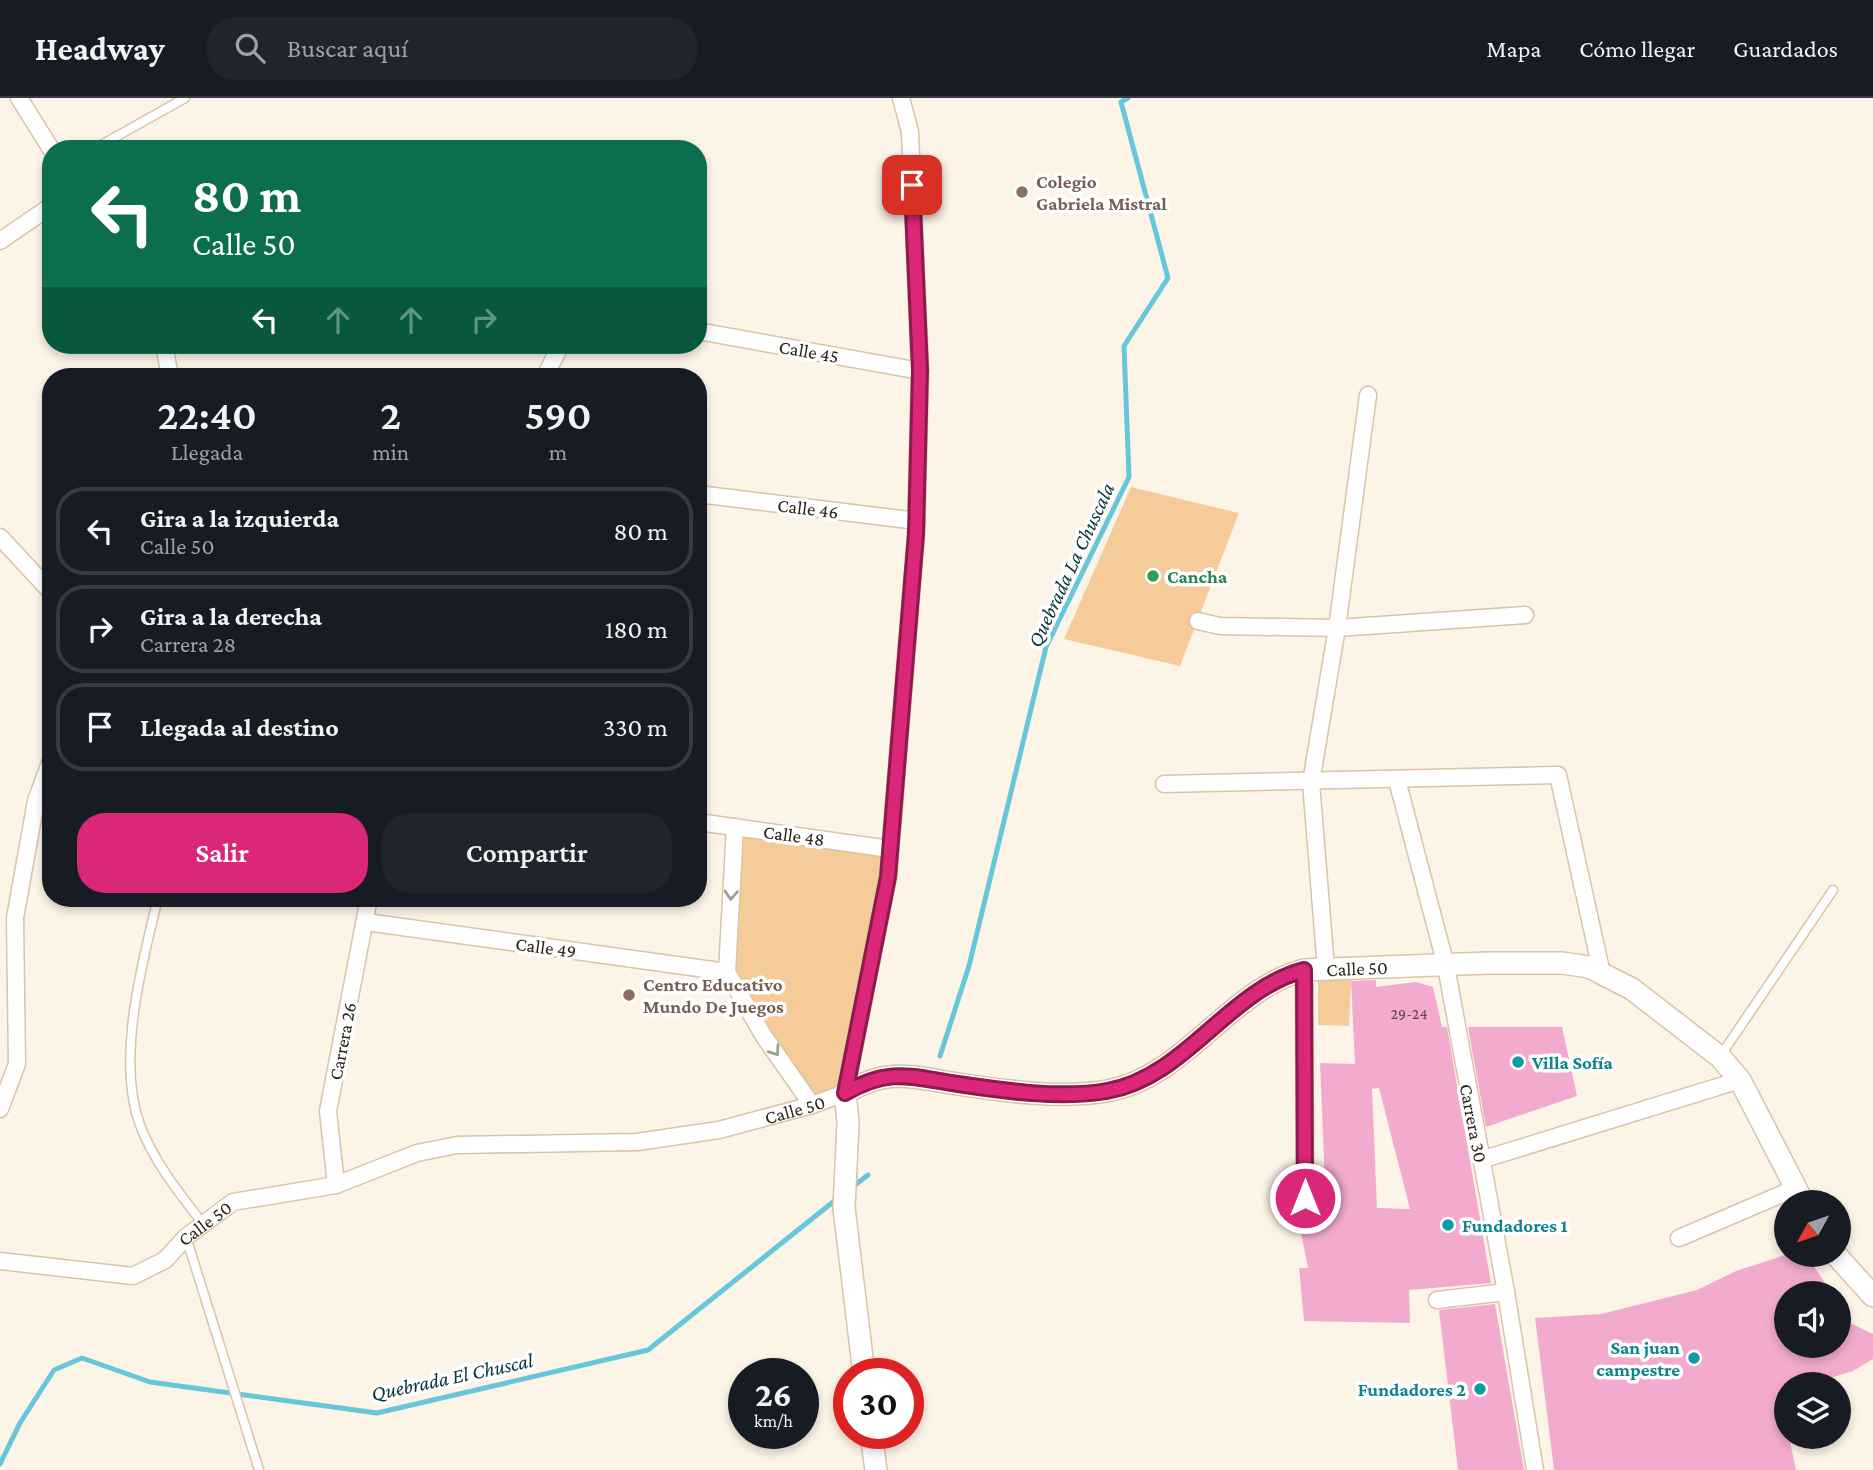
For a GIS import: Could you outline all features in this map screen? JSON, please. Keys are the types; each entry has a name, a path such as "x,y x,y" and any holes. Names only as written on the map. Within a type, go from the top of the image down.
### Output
{"street":[{"path":"19,98 45,140"},
{"path":"862,1358 845,1208 848,1123 845,1093 890,849 917,521 920,370 910,132 902,99"},
{"path":"0,241 42,212"},
{"name":"Calle 45","path":"707,333 920,370"},
{"path":"1305,1198 1315,970 1311,782 1337,628 1368,395"},
{"name":"Calle 46","path":"707,495 917,521"},
{"path":"0,537 42,582"},
{"path":"1198,621 1220,626 1337,628 1525,615"},
{"path":"1164,784 1558,775 1602,974"},
{"name":"Carrera 30","path":"1397,779 1446,966 1507,1292 1535,1470"},
{"path":"0,1108 17,1064 15,918 36,801 42,785"},
{"name":"Calle 48","path":"707,823 890,849"},
{"path":"735,827 727,972 763,1035 813,1105"},
{"name":"Carrera 26","path":"335,1185 328,1111 368,907"},
{"name":"Calle 49","path":"366,922 727,972"},
{"name":"Calle 50","path":"0,1261 133,1276 165,1260 186,1237 233,1202 335,1185 417,1153 457,1145 637,1142 719,1130 813,1105 845,1093 867,1080 912,1074 958,1084 1050,1093 1105,1092 1131,1086 1164,1066 1250,998 1289,974 1315,970 1562,963 1589,967 1632,989 1720,1057 1740,1080 1797,1190"},
{"path":"1481,1160 1740,1080"},
{"path":"1679,1238 1774,1204"},
{"path":"1847,1267 1873,1296"},
{"path":"1437,1300 1507,1292"},
{"path":"873,1449 876,1470"}],"lane":[{"path":"110,140 185,98"},
{"path":"1720,1057 1833,890"},
{"path":"156,907 138,981 130,1061 139,1124 163,1173 203,1224"},
{"path":"186,1237 259,1470"}],"shaded area":[{"name":"Cancha","path":"1131,487 1239,513 1180,666 1064,639"},
{"path":"737,829 890,849 856,1085 812,1105 730,972"},
{"path":"1318,979 1351,979 1349,1026 1318,1025"}],"building":[{"path":"1376,980 1376,987 1416,982 1433,987 1442,1027 1447,1027 1491,1283 1409,1290 1410,1323 1304,1321 1299,1268 1308,1268 1296,1206 1326,1207 1320,1063 1355,1064 1351,981","holes":["1379,1088 1410,1209 1377,1208 1372,1089"]},
{"name":"Villa Sofía","path":"1468,1027 1562,1027 1577,1096 1486,1127"},
{"name":"San juan campestre","path":"1774,1259 1774,1267 1814,1267 1824,1281 1774,1281 1774,1358 1851,1358 1851,1324 1873,1334 1873,1359 1853,1371 1774,1372 1774,1449 1792,1449 1796,1470 1554,1470 1535,1318 1601,1314 1697,1290 1736,1271"},
{"name":"Fundadores 2","path":"1495,1304 1524,1470 1458,1470 1439,1310"}],"waterway":[{"name":"Quebrada La Chuscala","path":"940,1056 969,966 1046,647 1129,477 1124,346 1168,278 1121,102 1128,98"},
{"name":"Quebrada El Chuscal","path":"851,1188 868,1175"},
{"name":"Quebrada El Chuscal","path":"0,1464 20,1423 54,1370 82,1358 150,1382 377,1413 648,1350 838,1198"}],"place":[{"name":"Colegio Gabriela Mistral","path":"1022,192"},
{"name":"Cancha","path":"1153,576"},
{"name":"Centro Educativo Mundo De Juegos","path":"629,995"},
{"name":"Villa Sofía","path":"1518,1062"},
{"name":"Fundadores 1","path":"1448,1225"},
{"name":"San juan campestre","path":"1694,1358"},
{"name":"Fundadores 2","path":"1480,1389"}],"route":[{"path":"912,185 920,370 916,534 888,877 845,1093 867,1080 912,1074 958,1084 1050,1093 1105,1092 1131,1086 1164,1066 1250,998 1289,974 1304,970 1305,1198"}]}
